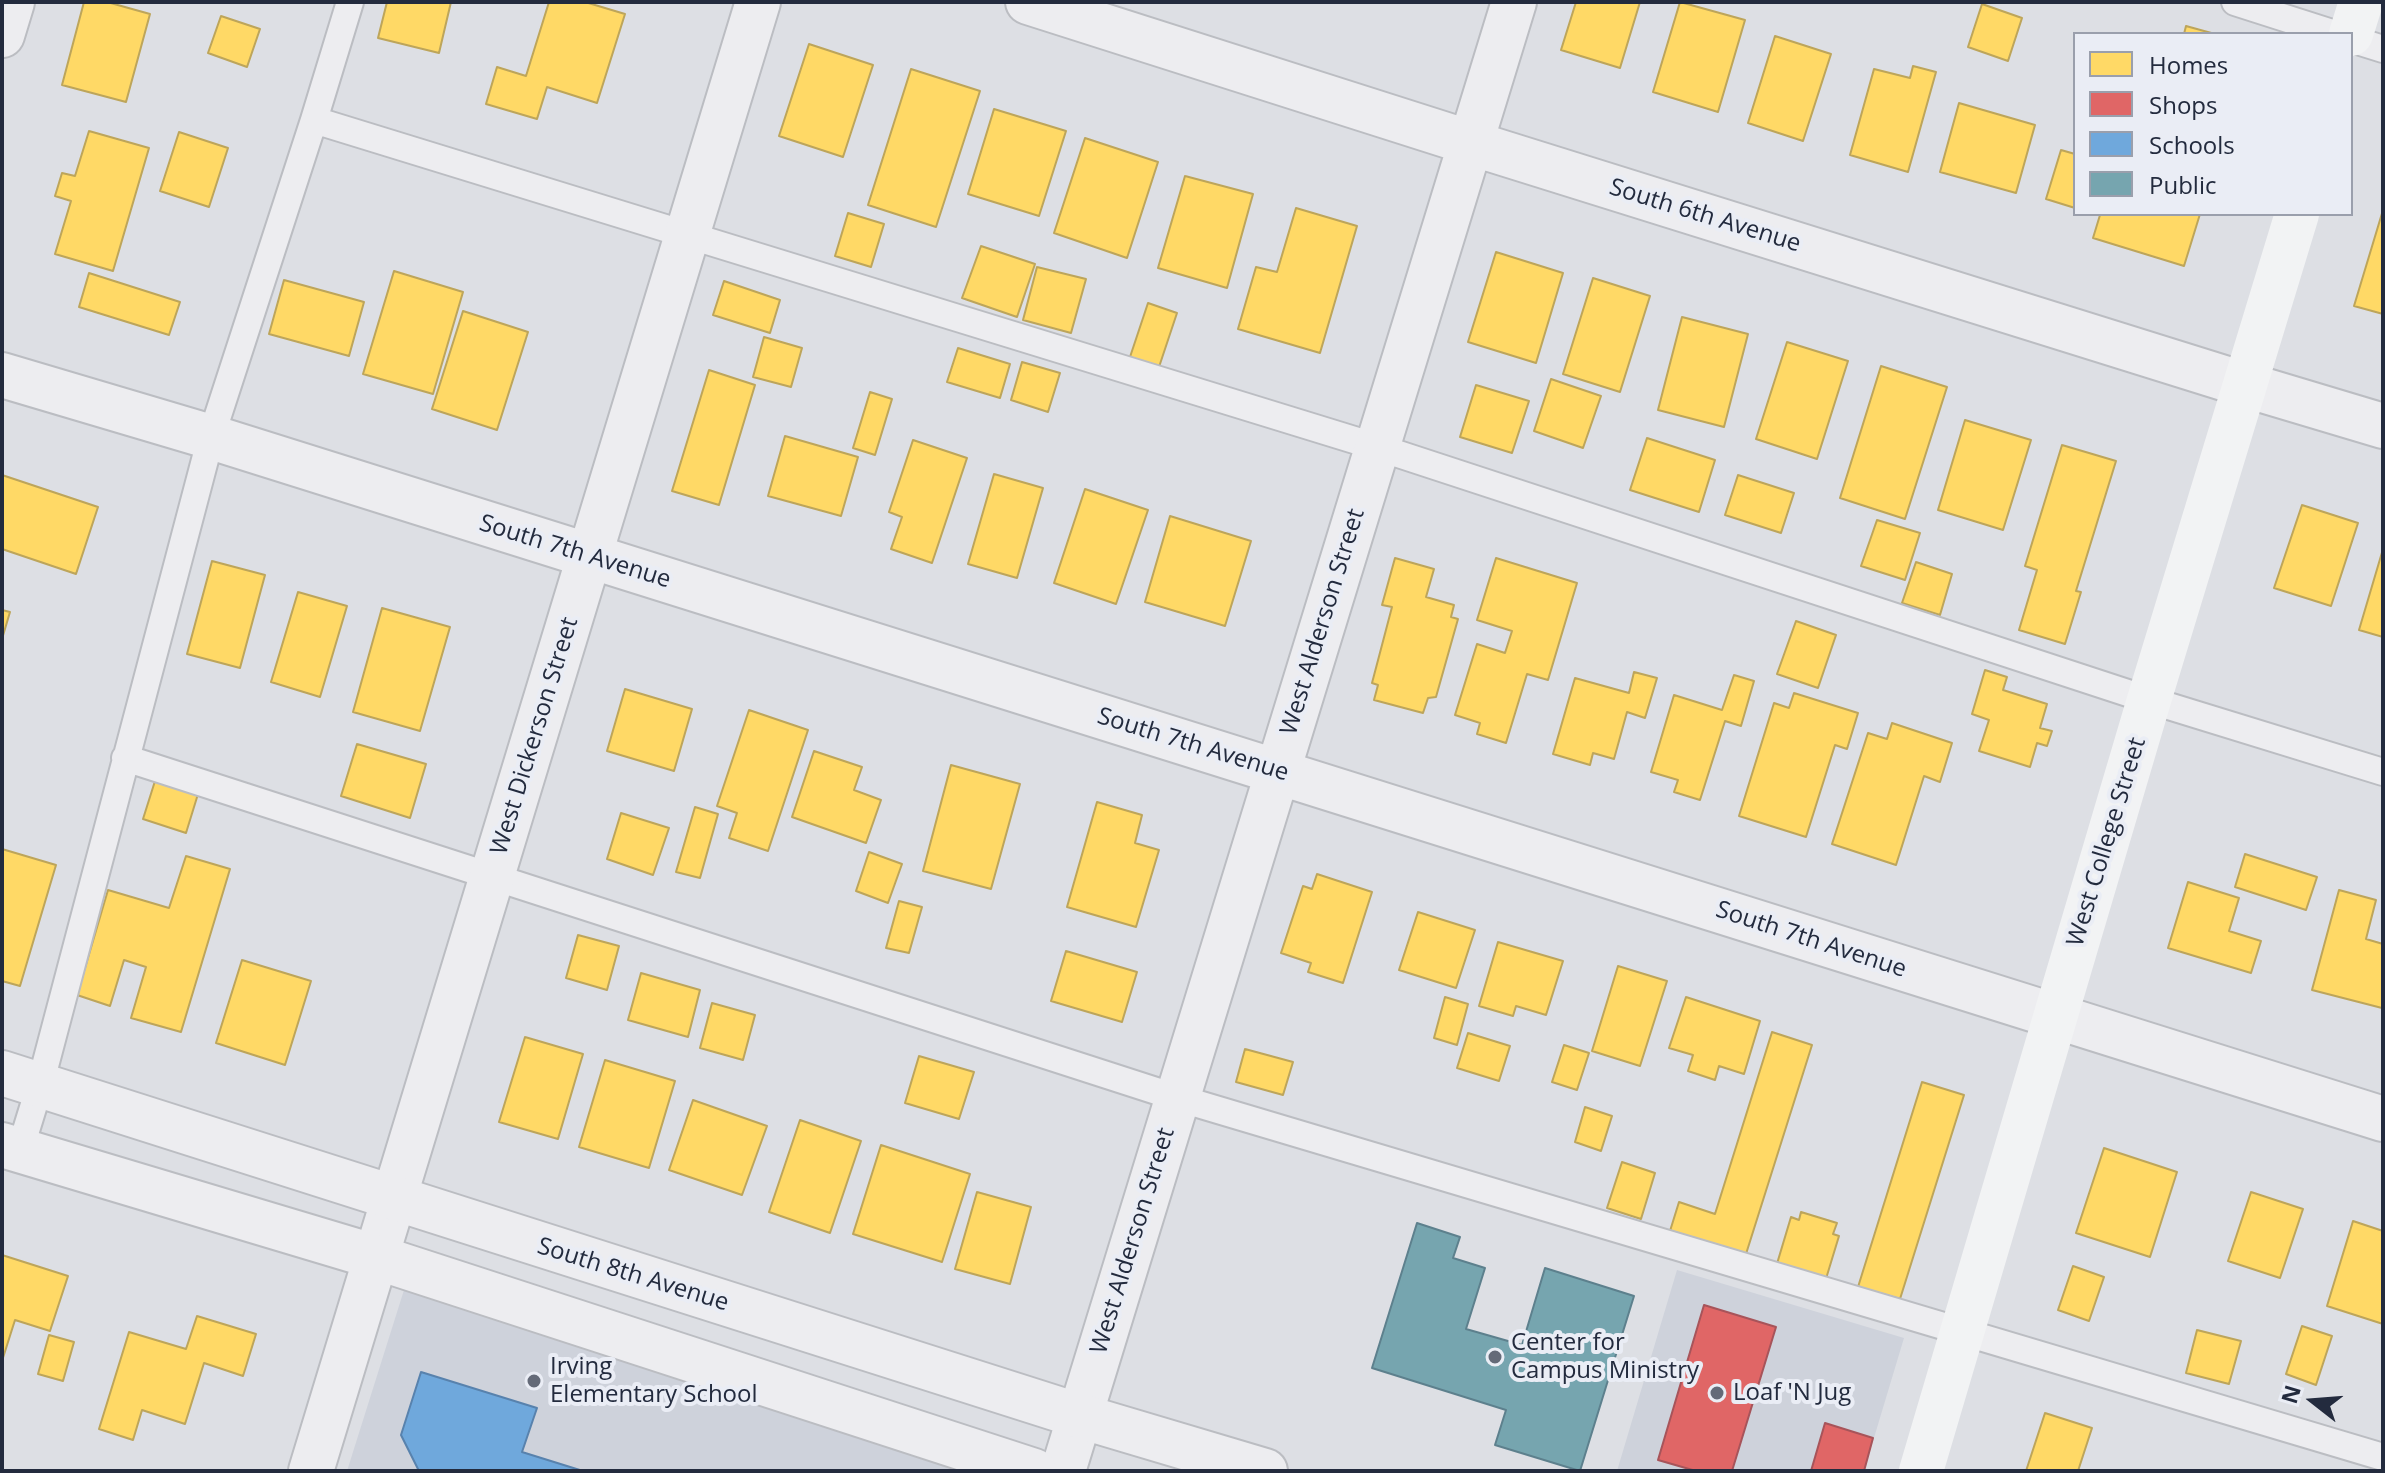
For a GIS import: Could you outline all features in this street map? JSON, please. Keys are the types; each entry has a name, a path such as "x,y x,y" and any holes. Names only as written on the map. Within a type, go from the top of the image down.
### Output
{"main road":[{"path":"2352,32 2361,2"},
{"name":"West College Street","path":"1921,1471 2149,700 2296,216"}],"street":[{"path":"2,35 12,2"},
{"name":"West Dickerson Street","path":"311,1471 758,2"},
{"name":"South 6th Avenue","path":"1028,2 2383,426"},
{"name":"West Alderson Street","path":"1063,1471 1514,2"},
{"name":"South 7th Avenue","path":"2,375 211,437 2383,1119"},
{"name":"South 8th Avenue","path":"21,1079 394,1200 1080,1416 1265,1471"},
{"path":"11,1148 376,1257 1034,1471"}],"lane":[{"path":"11,1148 21,1079 125,758 211,437 350,2"},
{"path":"2235,2 2329,32"},
{"path":"2353,37 2383,49"},
{"path":"314,120 1377,447 2149,700 2383,772"},
{"path":"125,758 1178,1098 2383,1457"}],"shaded area":[{"path":"1677,1270 1904,1338 1864,1471 1617,1471"},
{"name":"Irving Elementary School","path":"404,1290 978,1471 347,1471"}],"building: Homes":[{"path":"84,2 107,2 150,14 126,102 62,85"},
{"path":"387,2 451,2 439,53 378,38"},
{"path":"549,2 585,2 625,14 597,103 547,87 537,119 486,104 497,67 526,76"},
{"path":"1576,2 1640,2 1620,68 1561,50"},
{"path":"1680,2 1745,20 1718,112 1653,92"},
{"path":"1982,4 2022,18 2008,61 1968,47"},
{"path":"221,16 260,29 247,67 208,53"},
{"path":"2186,26 2208,32 2184,32"},
{"path":"1775,36 1831,54 1803,141 1748,123"},
{"path":"809,44 873,65 843,157 779,136"},
{"path":"1913,66 1936,72 1908,172 1850,155 1874,69 1910,78"},
{"path":"911,69 980,91 936,227 868,205"},
{"path":"1959,103 2035,125 2016,193 1940,172"},
{"path":"994,109 1066,131 1039,216 968,194"},
{"path":"89,131 149,148 113,271 55,254 71,201 55,196 62,173 75,176"},
{"path":"179,132 228,148 209,207 160,191"},
{"path":"1085,138 1158,162 1127,258 1054,233"},
{"path":"2061,150 2073,153 2073,207 2046,199"},
{"path":"1185,176 1253,194 1227,288 1158,268"},
{"path":"1296,208 1357,226 1320,353 1238,329 1256,267 1277,272"},
{"path":"2383,210 2383,314 2354,306"},
{"path":"848,213 884,224 871,267 835,256"},
{"path":"2100,216 2199,216 2184,266 2093,238"},
{"path":"981,246 1035,264 1017,317 962,298"},
{"path":"1496,252 1563,273 1536,363 1468,342"},
{"path":"1037,267 1086,279 1071,333 1023,320"},
{"path":"394,271 463,292 433,394 363,374"},
{"path":"89,273 180,302 169,335 79,307"},
{"path":"1593,278 1650,296 1620,392 1563,374"},
{"path":"284,280 364,302 349,356 269,334"},
{"path":"724,281 780,300 770,333 713,315"},
{"path":"1148,303 1177,313 1159,367 1130,357"},
{"path":"463,311 528,332 497,430 432,409"},
{"path":"1682,317 1748,334 1724,427 1658,410"},
{"path":"764,337 802,348 791,387 753,377"},
{"path":"1787,342 1848,361 1817,459 1756,439"},
{"path":"958,348 1010,364 1000,398 947,382"},
{"path":"1022,362 1060,373 1048,412 1011,400"},
{"path":"1881,366 1947,387 1905,519 1840,498"},
{"path":"709,370 755,385 719,505 672,491"},
{"path":"1551,379 1601,396 1583,448 1534,431"},
{"path":"1476,385 1529,401 1512,453 1460,437"},
{"path":"870,392 892,399 875,455 853,448"},
{"path":"1965,420 2031,440 2003,530 1938,510"},
{"path":"785,436 858,457 841,516 768,496"},
{"path":"1647,438 1715,460 1699,512 1630,490"},
{"path":"913,440 967,458 932,563 891,549 902,517 889,512"},
{"path":"2062,445 2116,461 2076,591 2081,592 2065,644 2019,630 2037,570 2025,566"},
{"path":"994,474 1043,488 1017,578 968,564"},
{"path":"2,475 98,507 76,574 2,549"},
{"path":"1738,475 1794,493 1781,533 1725,515"},
{"path":"1085,489 1148,510 1116,604 1054,583"},
{"path":"2302,505 2358,523 2331,606 2274,588"},
{"path":"1170,516 1251,541 1225,626 1145,602"},
{"path":"1877,520 1920,533 1905,580 1861,566"},
{"path":"2383,549 2383,637 2359,630"},
{"path":"1395,558 1434,569 1426,597 1454,605 1451,617 1458,619 1436,697 1428,698 1423,713 1374,700 1378,685 1372,683 1392,607 1382,605"},
{"path":"1496,558 1577,583 1548,680 1527,674 1506,743 1477,734 1480,723 1455,715 1477,644 1505,653 1512,631 1477,620"},
{"path":"212,561 265,575 240,668 187,654"},
{"path":"1916,562 1952,574 1940,615 1902,603"},
{"path":"298,592 347,606 320,697 271,682"},
{"path":"382,608 450,627 420,731 353,712"},
{"path":"2,610 10,612 2,639"},
{"path":"1796,621 1836,635 1818,688 1777,674"},
{"path":"1985,670 2007,677 2003,690 2047,704 2040,728 2052,731 2047,746 2037,743 2030,767 1979,751 1989,720 1972,714"},
{"path":"1634,672 1657,678 1645,718 1627,712 1614,759 1593,753 1590,765 1553,754 1575,678 1629,693"},
{"path":"1734,675 1754,681 1741,726 1725,721 1700,800 1674,792 1678,780 1651,772 1674,695 1722,710"},
{"path":"625,689 692,709 674,771 607,751"},
{"path":"1794,693 1858,713 1847,749 1835,745 1806,837 1739,816 1774,703 1789,708"},
{"path":"749,710 808,730 768,851 729,838 737,813 717,806"},
{"path":"1892,723 1952,743 1940,782 1924,776 1896,865 1832,844 1868,733 1887,739"},
{"path":"357,744 426,764 410,818 341,796"},
{"path":"814,751 862,767 854,790 881,800 866,843 792,817"},
{"path":"951,765 1020,784 991,889 923,871"},
{"path":"155,781 198,794 186,833 143,819"},
{"path":"1097,802 1142,815 1135,843 1159,850 1136,927 1067,907"},
{"path":"695,807 718,814 700,878 676,872"},
{"path":"621,813 669,828 653,875 607,859"},
{"path":"2,849 56,865 20,986 2,981"},
{"path":"869,852 902,864 888,903 856,891"},
{"path":"2245,854 2317,877 2306,910 2235,887"},
{"path":"186,856 230,869 181,1032 131,1018 146,967 124,960 110,1006 77,995 108,890 169,908"},
{"path":"1317,874 1372,892 1343,983 1308,972 1311,963 1281,953 1303,886 1312,889"},
{"path":"2188,882 2239,898 2229,931 2261,941 2251,973 2168,948"},
{"path":"2339,890 2376,900 2366,939 2383,944 2382,1008 2312,990"},
{"path":"899,901 922,907 909,953 886,948"},
{"path":"1418,912 1475,930 1456,988 1399,970"},
{"path":"578,935 619,946 607,990 566,978"},
{"path":"1498,942 1563,961 1546,1015 1516,1006 1513,1016 1479,1006"},
{"path":"1066,951 1137,972 1122,1022 1051,1001"},
{"path":"242,960 311,981 285,1065 216,1043"},
{"path":"1618,966 1667,981 1640,1066 1592,1051"},
{"path":"641,973 700,990 688,1037 628,1020"},
{"path":"1445,997 1468,1004 1457,1045 1434,1038"},
{"path":"1686,997 1760,1021 1744,1074 1719,1066 1715,1080 1688,1071 1693,1055 1669,1048"},
{"path":"712,1003 755,1015 743,1060 700,1048"},
{"path":"1772,1032 1812,1045 1746,1254 1670,1231 1679,1202 1715,1214"},
{"path":"1468,1033 1510,1046 1499,1081 1457,1068"},
{"path":"525,1037 583,1054 558,1139 499,1122"},
{"path":"1564,1045 1589,1053 1577,1090 1552,1082"},
{"path":"1245,1049 1293,1062 1283,1095 1236,1082"},
{"path":"919,1056 974,1072 959,1119 905,1103"},
{"path":"605,1060 675,1081 649,1168 579,1147"},
{"path":"1922,1082 1964,1095 1900,1299 1858,1287"},
{"path":"693,1100 767,1126 742,1195 669,1170"},
{"path":"1585,1107 1612,1116 1601,1151 1575,1142"},
{"path":"800,1120 861,1141 830,1233 769,1212"},
{"path":"881,1145 970,1174 942,1262 853,1234"},
{"path":"2104,1148 2177,1172 2150,1257 2076,1233"},
{"path":"1622,1162 1655,1173 1641,1219 1607,1208"},
{"path":"977,1192 1031,1207 1010,1284 955,1269"},
{"path":"2251,1192 2303,1209 2280,1278 2228,1261"},
{"path":"1801,1212 1837,1223 1833,1234 1839,1236 1825,1282 1776,1267 1791,1217 1799,1220"},
{"path":"2353,1221 2383,1231 2383,1324 2327,1306"},
{"path":"2,1255 68,1276 50,1331 15,1320 2,1361"},
{"path":"2073,1266 2104,1277 2089,1321 2058,1310"},
{"path":"197,1316 256,1334 243,1376 204,1363 185,1424 142,1410 133,1440 99,1429 129,1332 186,1349"},
{"path":"2302,1326 2332,1336 2316,1385 2286,1374"},
{"path":"2197,1330 2241,1341 2229,1384 2186,1373"},
{"path":"49,1335 74,1342 63,1381 38,1374"},
{"path":"2045,1413 2092,1428 2078,1471 2026,1471"}],"building: Shops":[{"name":"Loaf 'N Jug","path":"1704,1305 1776,1327 1732,1471 1696,1471 1658,1460"},
{"path":"1825,1423 1873,1438 1864,1471 1811,1471"}],"building: Schools":[{"path":"421,1372 537,1408 522,1452 583,1471 419,1471 401,1435"}],"building: Public":[{"name":"Center for Campus Ministry","path":"1417,1223 1460,1237 1453,1258 1485,1268 1466,1329 1522,1345 1545,1268 1634,1296 1580,1471 1495,1445 1506,1410 1372,1368"}],"place":[{"name":"Center for Campus Ministry","path":"1495,1357"},
{"name":"Irving Elementary School","path":"534,1381"},
{"name":"Loaf 'N Jug","path":"1717,1393"}]}
